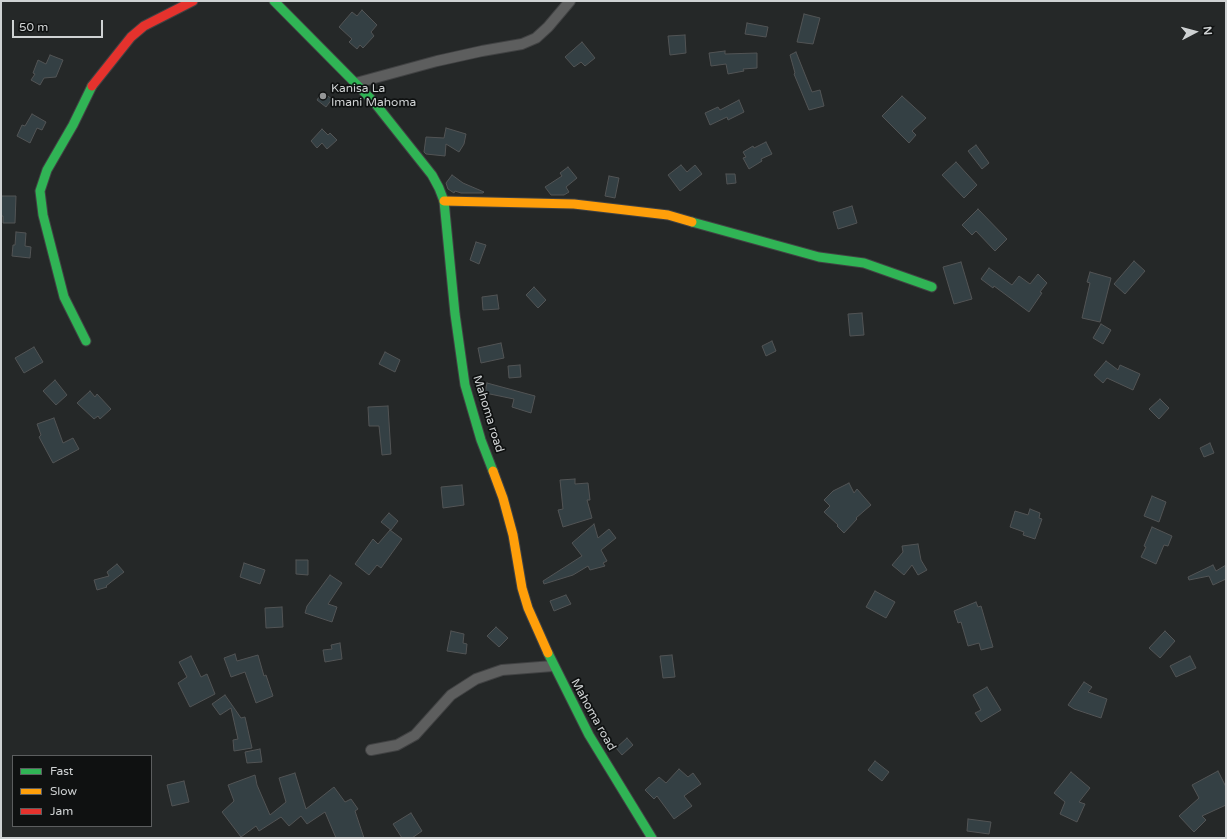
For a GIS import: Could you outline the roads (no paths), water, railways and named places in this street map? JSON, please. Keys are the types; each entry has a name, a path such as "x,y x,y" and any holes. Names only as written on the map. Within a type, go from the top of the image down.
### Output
{"street":[{"path":"86,341 64,297 43,215 40,191 47,170 73,125 93,84 115,56 131,37 144,26 193,1"},
{"name":"Mahoma road","path":"274,1 374,102 432,175 440,188 444,201 455,314 465,385 481,440 503,498 513,535 522,588 528,608 553,666 589,735 652,838"},
{"path":"356,83 437,61 522,44 536,38 548,27 570,1"},
{"path":"444,201 574,204 668,215 819,257 864,263 932,287"},
{"path":"371,750 397,745 415,735 452,695 476,679 502,670 553,666"}],"place":[{"name":"Kanisa La Imani Mahoma","path":"323,96"}]}
